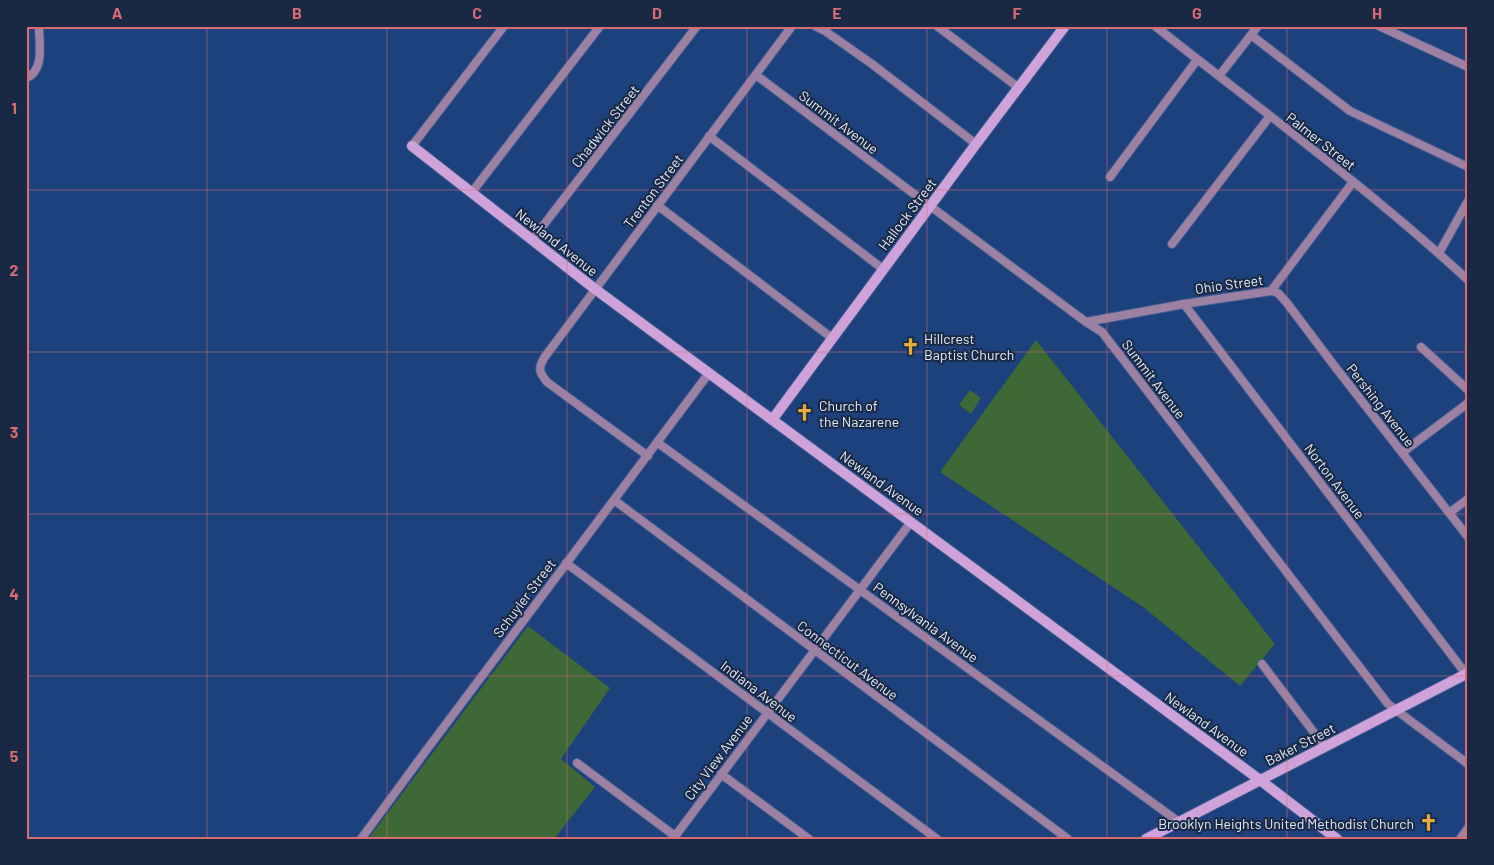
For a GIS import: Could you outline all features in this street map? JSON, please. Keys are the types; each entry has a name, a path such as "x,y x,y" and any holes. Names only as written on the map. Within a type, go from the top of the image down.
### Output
{"street":[{"path":"26,78 34,73 38,65 39,26"},
{"path":"412,146 504,26"},
{"path":"472,192 600,26"},
{"name":"Chadwick Street","path":"532,240 697,26"},
{"name":"Trenton Street","path":"648,456 546,382 539,373 539,367 657,205 792,26"},
{"path":"815,26 827,28 976,144"},
{"path":"937,26 1019,88"},
{"name":"Hallock Street","path":"772,420 1065,26"},
{"name":"Palmer Street","path":"1155,26 1353,182 1439,253 1468,280"},
{"path":"1218,76 1258,26"},
{"path":"1379,26 1468,67"},
{"path":"1251,35 1350,112 1468,167"},
{"path":"1110,177 1197,60"},
{"name":"Summit Avenue","path":"756,75 1086,322 1102,332 1114,345 1388,704 1468,764"},
{"path":"1172,244 1270,116"},
{"path":"709,136 883,269"},
{"name":"Newland Avenue","path":"412,146 595,289 1336,838"},
{"name":"Ohio Street","path":"1086,322 1184,304 1272,291 1353,182"},
{"path":"1439,253 1468,202"},
{"path":"657,205 832,338"},
{"name":"Pershing Avenue","path":"1272,291 1278,293 1287,303 1468,537"},
{"name":"Norton Avenue","path":"1184,304 1467,674"},
{"path":"1421,347 1468,390"},
{"name":"Schuyler Street","path":"361,839 709,374"},
{"path":"1403,452 1468,403"},
{"name":"Pennsylvania Avenue","path":"658,443 1178,822"},
{"path":"1449,513 1468,499"},
{"name":"Connecticut Avenue","path":"614,500 1068,839"},
{"name":"City View Avenue","path":"674,837 911,522"},
{"name":"Indiana Avenue","path":"566,563 937,839"},
{"path":"1262,664 1325,747"},
{"name":"Baker Street","path":"1146,839 1467,674"},
{"path":"577,763 674,837"},
{"path":"721,774 809,839"},
{"path":"1460,839 1468,828"}],"green space":[{"path":"1036,340 1275,644 1240,686 1143,607 940,472"},
{"path":"970,390 981,398 971,414 959,405"},
{"path":"528,626 610,688 561,759 595,787 554,839 368,839"}],"place":[{"name":"Hillcrest Baptist Church","path":"910,346"},
{"name":"Church of the Nazarene","path":"805,413"},
{"name":"Brooklyn Heights United Methodist Church","path":"1428,823"}]}
